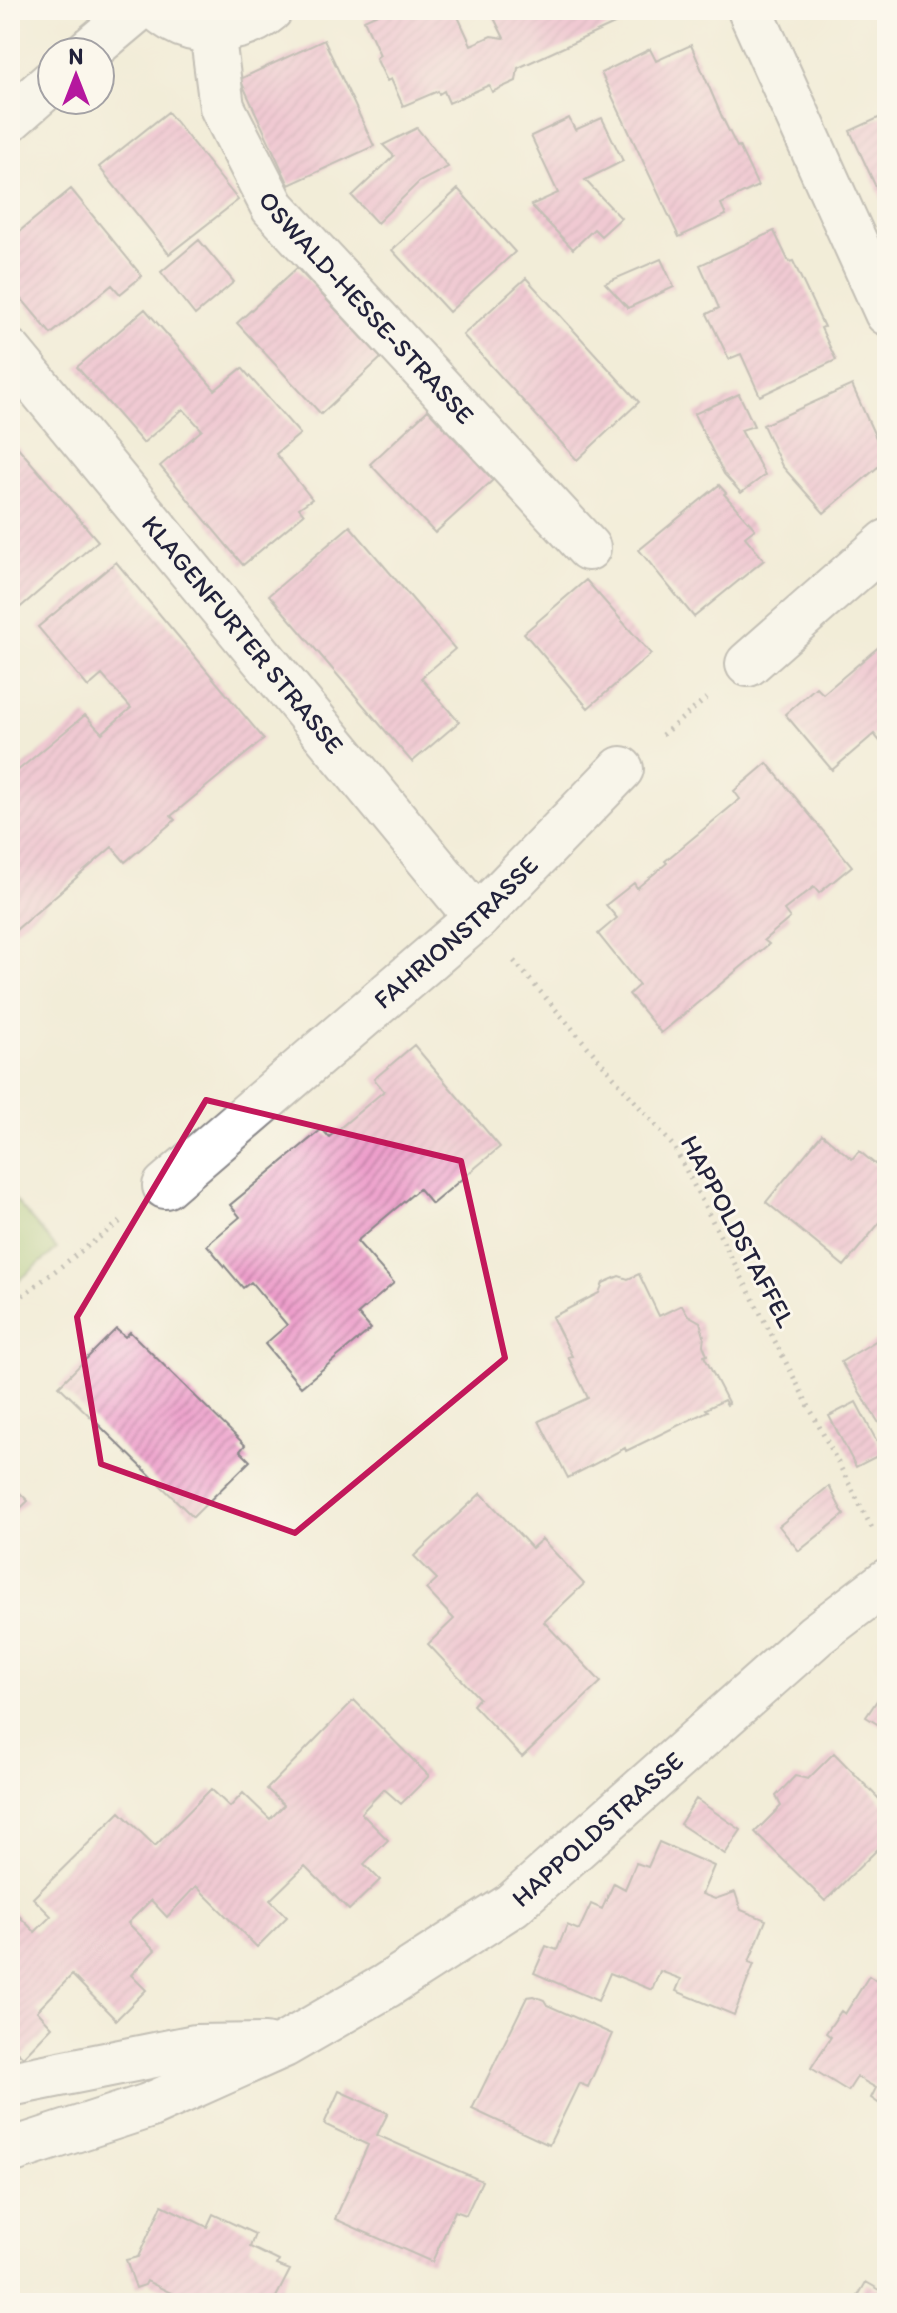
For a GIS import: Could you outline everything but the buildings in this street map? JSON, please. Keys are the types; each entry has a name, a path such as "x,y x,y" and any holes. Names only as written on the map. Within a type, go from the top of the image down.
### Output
{"street":[{"path":"106,36 137,10"},
{"path":"159,10 177,23 212,31 239,27 263,17 270,10"},
{"path":"750,10 887,313"},
{"name":"OSWALD-HESSE-STRASSE","path":"212,31 222,107 273,207 588,548"},
{"path":"10,119 36,96"},
{"name":"KLAGENFURTER STRASSE","path":"10,352 477,918"},
{"path":"748,664 887,542"},
{"name":"FAHRIONSTRASSE","path":"165,1186 477,918 621,769"},
{"name":"HAPPOLDSTRASSE","path":"10,2151 148,2106 284,2045 386,1986 512,1905 816,1635 887,1581"},
{"name":"HAPPOLDSTRASSE","path":"10,2084 195,2047 284,2045"}],"path":[{"path":"621,769 748,664"},
{"name":"HAPPOLDSTAFFEL","path":"477,918 674,1147 872,1528"},
{"path":"10,1305 165,1186"}],"highlighted area":[{"path":"206,1100 461,1161 505,1358 295,1533 101,1464 77,1317"}],"green space":[{"path":"10,1194 57,1249 10,1288"}]}
